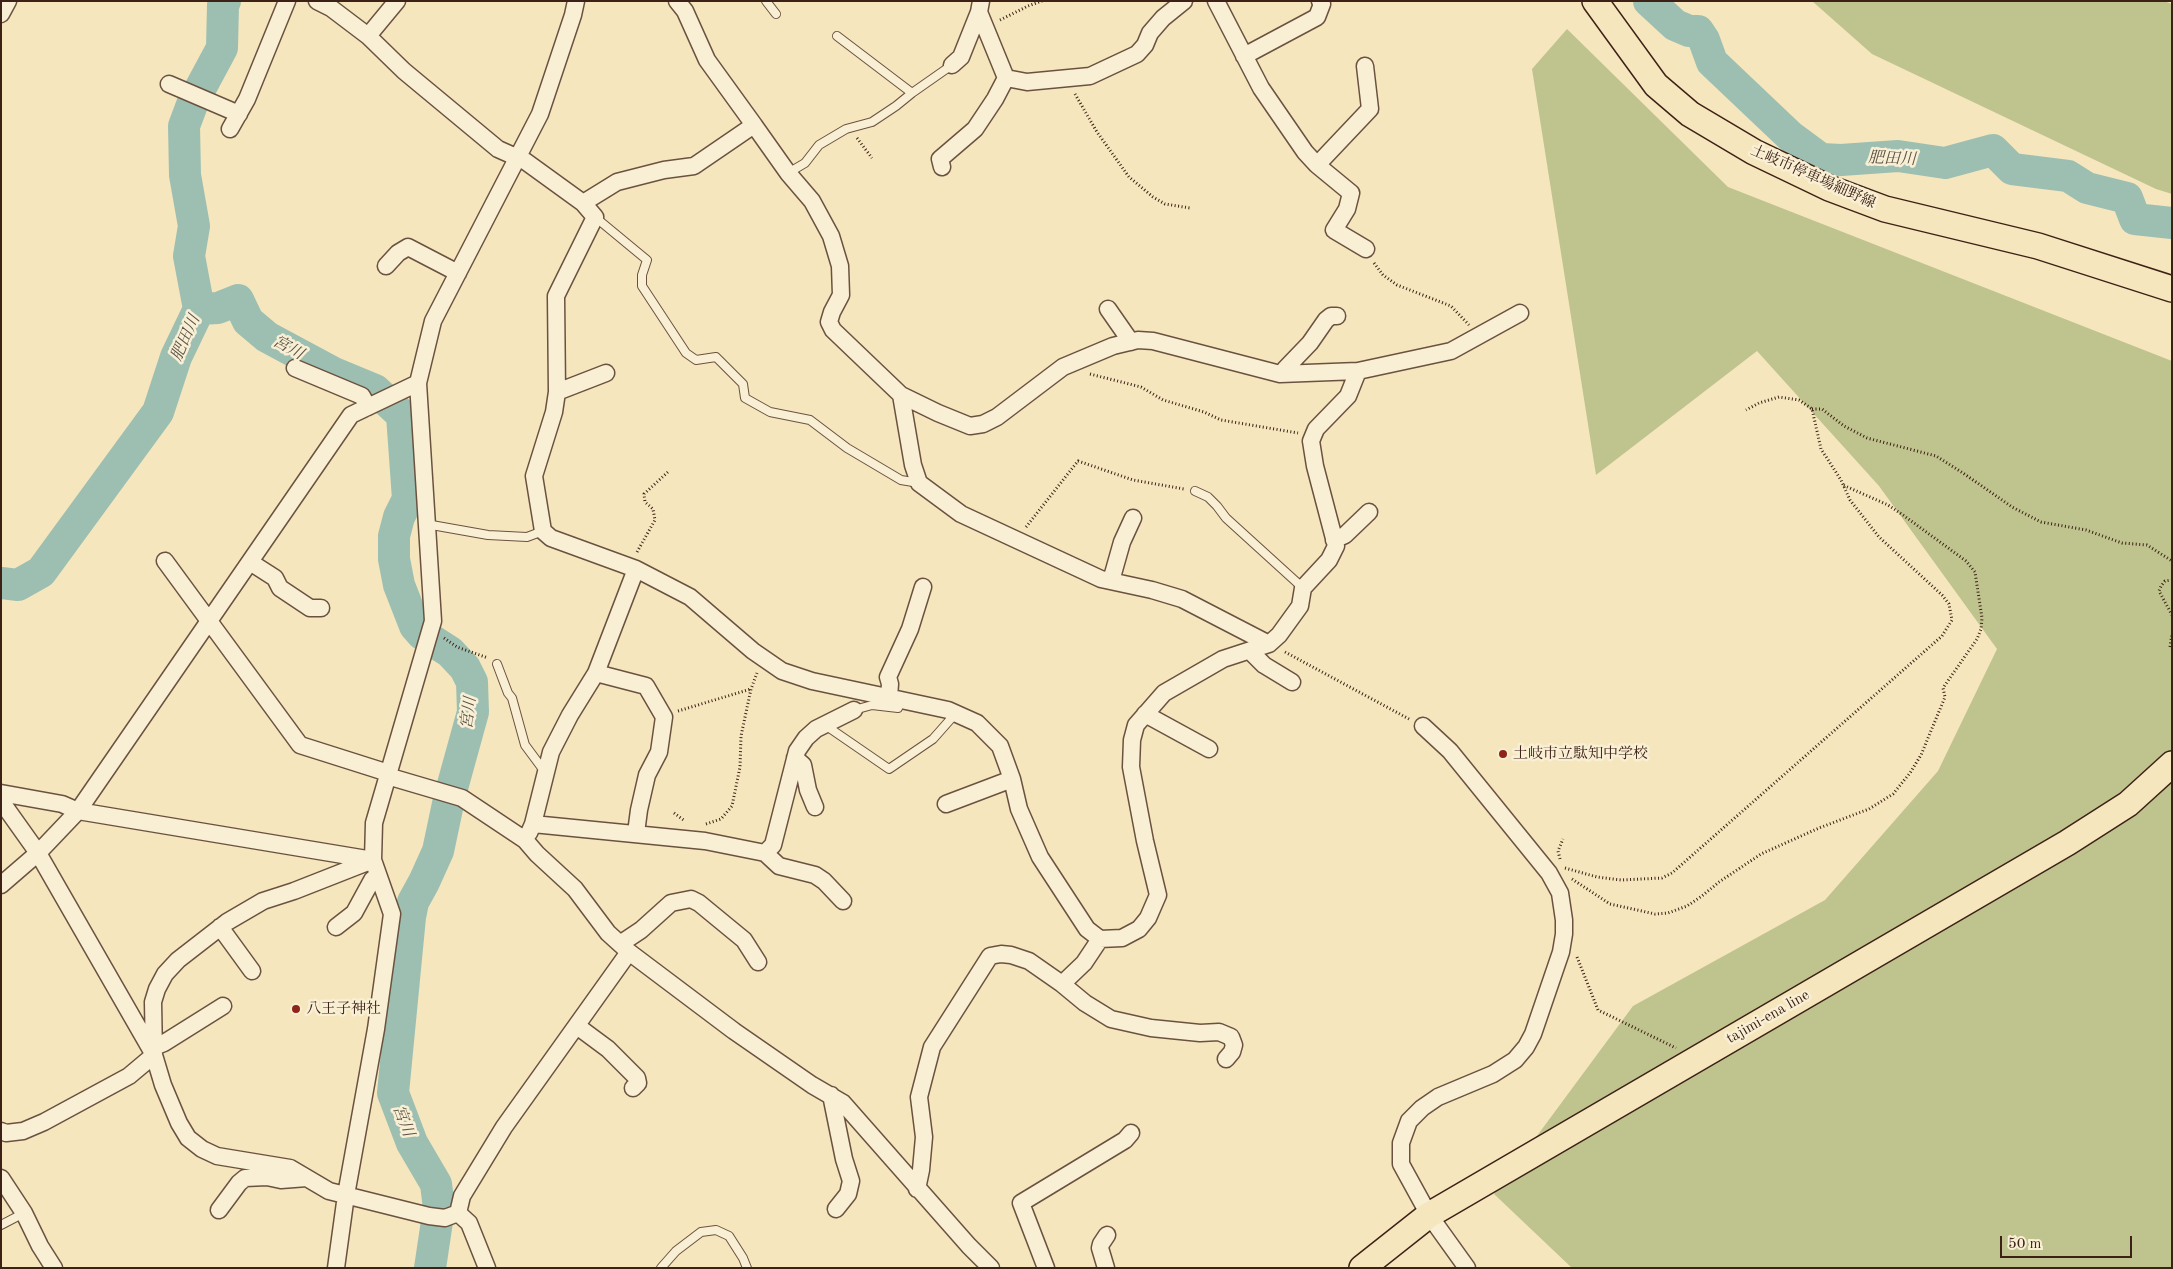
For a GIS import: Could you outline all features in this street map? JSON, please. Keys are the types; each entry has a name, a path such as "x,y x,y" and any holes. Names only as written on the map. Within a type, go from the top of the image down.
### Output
{"main road":[{"name":"土岐市停車場細野線","path":"1595,1 1656,85 1690,114 1754,152 1829,188 1885,209 2038,246 2172,289"},
{"name":"tajimi-ena line","path":"1362,1268 1429,1215 2068,842 2128,804 2172,764"}],"street":[{"path":"1,14 8,1"},
{"path":"230,129 233,111 246,99 287,1"},
{"path":"317,1 331,8 368,36 404,71 498,149 525,161 583,203 594,217 556,296 557,392 554,412 534,476 543,531 551,538 633,568 690,596 766,660 782,671 812,681 956,713 977,723 1000,746 1012,779 1019,809 1040,857 1087,929 1100,939 1122,938 1139,929 1148,918 1158,895 1145,841 1131,767 1132,740 1136,725 1164,693 1194,674 1223,659 1269,644 1279,635 1300,606 1303,588 1329,560 1336,546 1315,466 1311,441 1316,429 1348,396 1358,372"},
{"path":"368,36 397,1"},
{"path":"336,1268 346,1195 376,1029 392,914 376,868 374,823 433,621 418,384 433,320 540,114 574,15 576,1"},
{"path":"677,1 685,11 707,60 788,173 812,201 825,223 840,266 841,295 829,322 833,330 901,395 970,426 983,424 998,417 1063,367 1114,346 1131,342 1153,341 1284,373 1358,372 1451,351 1478,338 1520,313"},
{"path":"1006,78 1027,82 1090,76 1137,54 1145,46 1150,33 1163,18 1184,1"},
{"path":"1216,1 1261,88 1317,165 1350,193 1347,209 1334,230 1366,250"},
{"path":"1244,56 1317,17 1322,4 1320,1"},
{"path":"942,167 940,159 975,129 995,99 1006,78 986,28 980,7"},
{"path":"952,65 961,57 980,7"},
{"path":"1317,165 1370,109 1365,66"},
{"path":"169,84 233,111"},
{"path":"583,203 617,182 640,175 694,166 754,125"},
{"path":"386,266 398,253 408,247 458,273"},
{"path":"1108,309 1131,342"},
{"path":"1284,373 1285,369 1310,343 1326,320 1331,316 1337,316"},
{"path":"295,368 362,396 371,405"},
{"path":"557,392 606,373"},
{"path":"1,885 38,853 78,811 350,415 418,384"},
{"path":"901,395 913,465 919,484 961,514 1101,579 1152,590 1182,600 1269,644"},
{"path":"1334,540 1345,535 1369,512"},
{"path":"1111,581 1122,542 1134,518"},
{"path":"164,560 300,745 388,774 394,778 462,798 525,840 537,854 575,889 594,916 624,948 734,1031 831,1095 850,1110 969,1246 992,1268"},
{"path":"250,562 275,578 280,588 310,608 321,608"},
{"path":"525,840 533,824 551,752 570,715 596,673 633,568"},
{"path":"895,699 888,677 910,629 923,587"},
{"path":"1250,651 1264,665 1292,682"},
{"path":"596,673 646,686 664,717 659,752 647,775 636,833"},
{"path":"765,853 772,845 797,751 806,738 825,725 854,710"},
{"path":"1145,714 1209,748"},
{"path":"1423,726 1450,751 1549,873 1560,893 1562,903 1564,934 1561,952 1536,1025 1526,1048 1515,1060 1493,1074 1438,1097 1422,1108 1409,1121 1401,1143 1402,1164 1429,1215 1467,1268"},
{"path":"795,758 803,765 808,790 815,807"},
{"path":"946,804 1012,779"},
{"path":"1,793 62,804 78,811 376,868"},
{"path":"1,801 38,853 154,1051"},
{"path":"533,824 705,841 765,853 779,866 815,875 824,881 843,901"},
{"path":"376,868 263,900 220,927 178,960 166,974 157,989 153,1002 154,1051 163,1085 188,1138 202,1149 216,1156 290,1168 329,1191 470,1223 487,1268"},
{"path":"336,927 354,912 372,880 376,868"},
{"path":"444,1216 462,1196 504,1127 577,1026 624,948 671,903 691,899 699,903 744,940 758,962"},
{"path":"220,927 252,971"},
{"path":"1062,984 1084,963 1100,939"},
{"path":"917,1188 922,1170 924,1137 919,1097 932,1047 990,956 1011,955 1029,961 1062,984 1084,1003 1111,1019 1151,1028 1200,1033 1219,1032 1231,1037 1234,1045 1232,1052 1226,1059"},
{"path":"3,1135 24,1131 44,1122 130,1076 154,1051 223,1006"},
{"path":"577,1026 608,1049 638,1078 638,1083 633,1088"},
{"path":"831,1095 844,1159 851,1181 848,1194 836,1209"},
{"path":"1046,1268 1021,1203 1125,1140 1131,1134"},
{"path":"219,1210 239,1183 246,1178 267,1177 281,1180 307,1178"},
{"path":"1,1178 24,1213 40,1246 54,1268"},
{"path":"1106,1268 1100,1248 1107,1235"}],"lane":[{"path":"766,1 776,14"},
{"path":"837,36 912,93"},
{"path":"788,173 805,163 819,145 850,128 872,122 952,65"},
{"path":"594,217 647,260 642,275 642,286 686,354 696,360 716,356 743,384 745,398 770,412 810,420 847,448 900,480 919,484"},
{"path":"1195,491 1208,498 1217,506 1226,518 1303,588"},
{"path":"426,524 488,535 527,537 543,531"},
{"path":"497,664 508,693 512,698 525,745 545,772"},
{"path":"854,710 872,705 898,708 895,699"},
{"path":"825,725 889,769 933,739 956,713"},
{"path":"1,1225 24,1213"},
{"path":"661,1268 676,1252 701,1232 716,1230 730,1236 747,1268"}],"path":[{"path":"986,28 1028,6 1042,1"},
{"path":"1067,79 1097,132 1129,177 1153,197 1165,204 1190,208"},
{"path":"850,128 872,158"},
{"path":"1366,250 1383,275 1397,285 1451,306 1461,315 1478,338"},
{"path":"1063,367 1141,387 1163,400 1204,412 1220,420 1314,436"},
{"path":"1746,410 1759,403 1779,397 1799,400 1812,409 1822,409 1844,426 1867,438 1936,456 2012,507 2041,522 2086,530 2122,543 2146,545 2172,561"},
{"path":"1563,839 1558,851 1561,869 1622,880 1662,878 1672,873 1948,629 1952,620 1949,604 1942,595 1879,537 1850,500 1821,449 1812,409"},
{"path":"1016,540 1078,461 1133,480 1195,491"},
{"path":"633,568 655,520 653,509 645,502 644,494 669,471"},
{"path":"1571,879 1580,882 1610,904 1655,914 1668,913 1687,906 1761,854 1819,828 1869,809 1893,794 1910,774 1921,755 1945,697 1944,688 1977,639 1981,629 1982,618 1975,572 1966,561 1903,515 1843,485"},
{"path":"2172,580 2160,586 2159,592 2172,615"},
{"path":"2170,647 2172,634"},
{"path":"429,636 488,658 497,664"},
{"path":"1269,644 1423,726"},
{"path":"698,824 705,824 720,819 732,806 740,767 741,736 751,689 756,675 766,660"},
{"path":"664,717 751,689"},
{"path":"674,813 692,824"},
{"path":"1574,951 1598,1010 1679,1049"}],"green space":[{"path":"1812,1 2164,1 2172,4 2172,194 2156,189 1872,54"},
{"path":"1567,29 1728,187 2172,361 2172,1268 1572,1268 1494,1194 1633,1006 1825,900 1938,771 1997,649 1879,486 1757,351 1596,475 1532,69"}],"waterway":[{"name":"肥田川","path":"1,583 18,585 41,572 158,412 176,357 199,309 189,256 194,226 185,175 184,126 193,102 222,48 223,5 225,1"},
{"name":"肥田川","path":"1649,1 1675,25 1689,31 1698,31 1704,40 1712,62 1790,136 1821,159 1841,160 1898,156 1945,163 1993,150 2012,169 2068,176 2087,188 2127,198 2135,219 2172,223"},
{"name":"宮川","path":"199,309 218,308 238,300 248,321 267,337 334,373 375,390 402,415 408,499 399,517 394,536 394,559 399,585 415,626 422,634 450,652 465,668 472,682 473,712 449,799 438,851 413,902 410,917 393,1093 412,1143 436,1184 439,1208 430,1268"}],"place":[{"name":"土岐市立駄知中学校","path":"1503,754"},
{"name":"八王子神社","path":"296,1009"}]}
